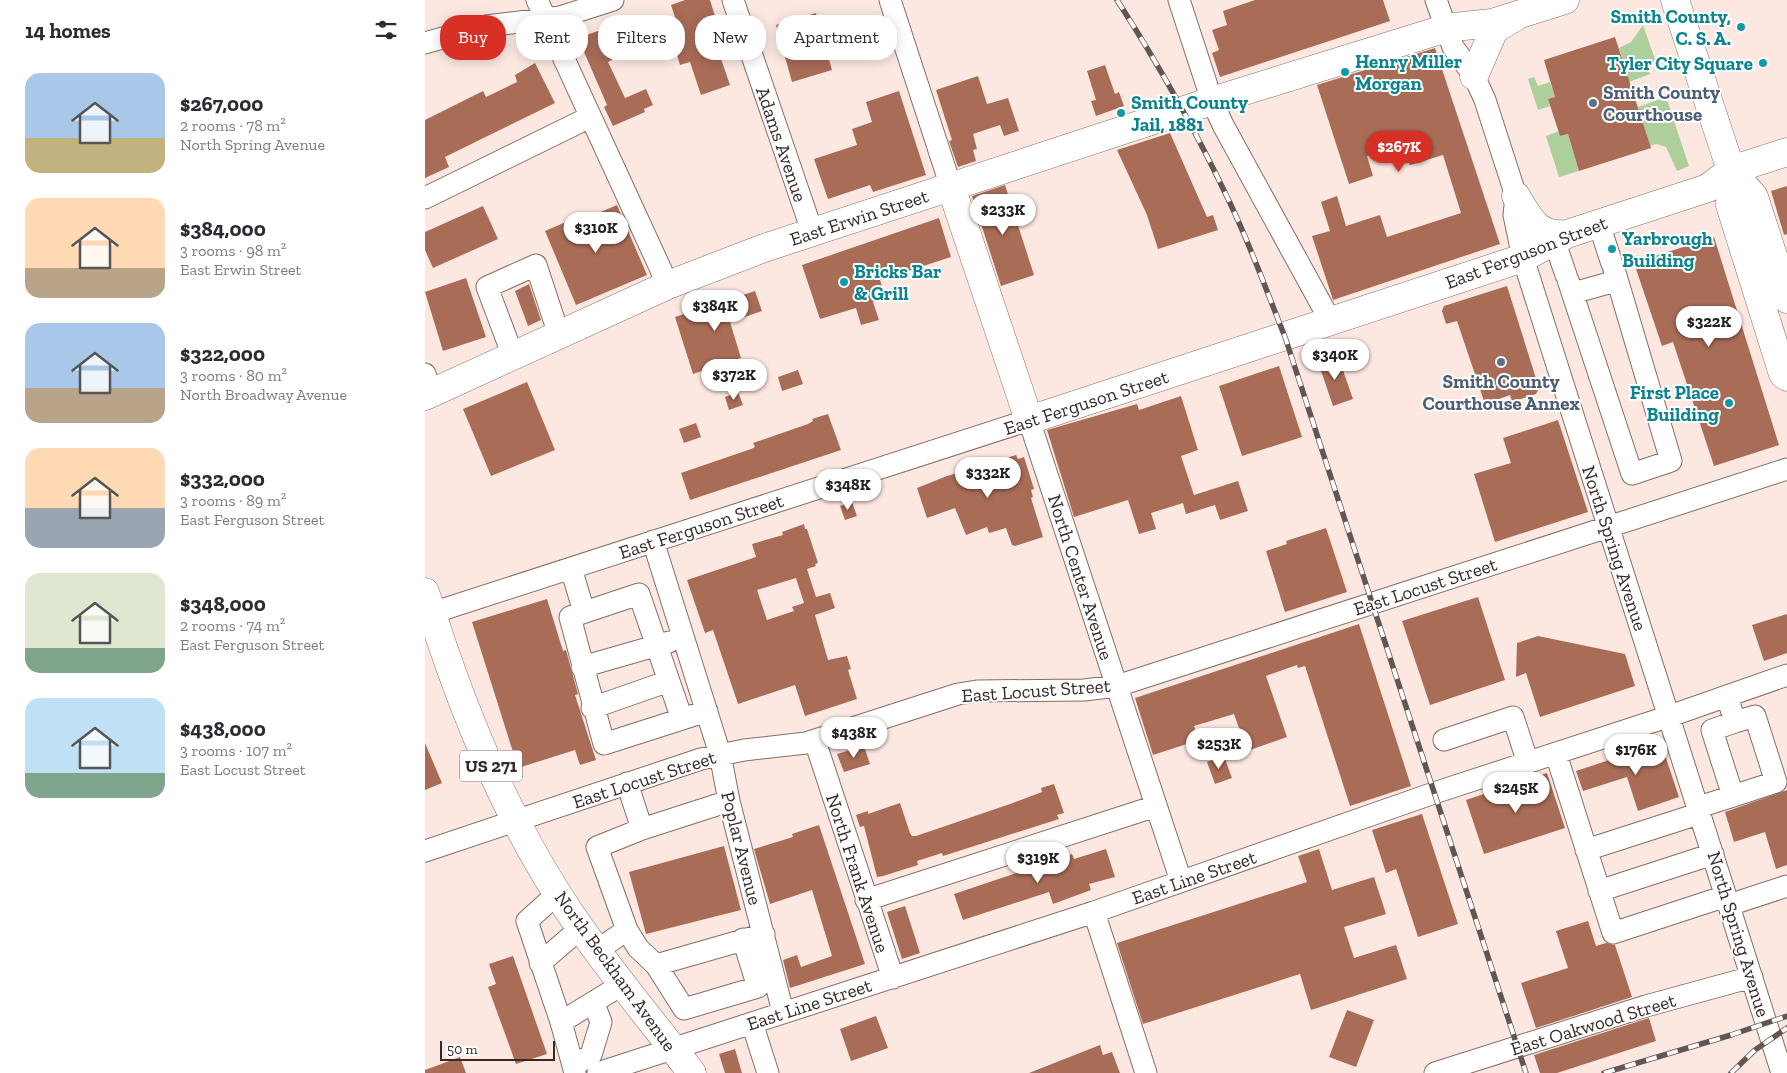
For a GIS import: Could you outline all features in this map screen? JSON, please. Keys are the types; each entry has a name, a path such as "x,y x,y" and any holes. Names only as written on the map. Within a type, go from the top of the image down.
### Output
{"main road":[{"name":"East Erwin Street","path":"427,387 513,356 668,285 812,231 1212,101 1446,28 1492,23 1565,0"},
{"path":"1675,0 1731,170 1729,205 1783,374 1787,377"},
{"path":"1474,76 1494,30 1516,16"},
{"path":"1731,170 1787,152"},
{"path":"1731,170 1754,197 1787,299"},
{"name":"East Ferguson Street","path":"1029,420 1523,258 1561,237 1708,188 1731,170"},
{"name":"North Center Avenue","path":"951,187 1029,420"},
{"path":"1517,196 1529,218 1542,230 1561,237"},
{"name":"North Beckham Avenue","path":"428,603 464,706 516,821 558,893 596,951 692,1073"}],"street":[{"path":"537,0 543,15"},
{"path":"559,15 613,0"},
{"name":"Adams Avenue","path":"733,0 812,231"},
{"path":"890,0 951,187"},
{"path":"1179,0 1212,101 1258,192 1331,322"},
{"name":"North Spring Avenue","path":"1436,0 1453,47 1474,76 1485,100 1517,196 1514,215 1523,258 1608,528 1700,810 1782,1073"},
{"path":"425,43 486,26 516,22"},
{"path":"564,60 668,285"},
{"path":"425,198 590,117"},
{"path":"1561,237 1569,283 1632,474 1671,461 1599,224"},
{"path":"513,356 487,288 536,265 559,334"},
{"path":"1569,283 1614,272"},
{"name":"East Ferguson Street","path":"428,603 571,568 1029,420"},
{"name":"North Center Avenue","path":"1029,420 1181,881"},
{"name":"East Locust Street","path":"425,851 627,783 720,754 815,741 950,697 977,691 1084,690 1117,686 1787,469"},
{"name":"Poplar Avenue","path":"653,541 720,754 729,801 783,1012"},
{"path":"571,568 584,612"},
{"path":"682,719 639,594 569,617 604,744 707,711"},
{"path":"582,667 683,638"},
{"name":"East Line Street","path":"598,1073 1095,912 1434,793 1670,716 1787,675"},
{"path":"593,708 669,681"},
{"path":"1727,696 1735,722"},
{"path":"1444,740 1522,714 1528,762"},
{"path":"1586,850 1776,782 1755,716 1712,730 1733,796"},
{"name":"North Frank Avenue","path":"815,741 893,978"},
{"path":"1556,754 1613,933 1728,900 1787,886"},
{"path":"627,783 641,829"},
{"path":"729,801 641,829 597,847 627,930 638,948 656,964 684,1009 758,987 743,939"},
{"path":"866,900 1156,806"},
{"path":"1599,891 1713,854"},
{"path":"558,893 527,921 561,1022 574,1070 591,1055 601,1022 594,1004"},
{"path":"1095,912 1146,1073"},
{"path":"540,963 581,928"},
{"path":"596,951 627,930"},
{"path":"656,964 764,934"},
{"name":"East Oakwood Street","path":"1435,1073 1646,1006 1752,977"},
{"path":"561,1022 594,1004 623,984"},
{"path":"752,1023 768,1073"}],"green space":[{"path":"1643,25 1656,62 1648,65 1650,74 1629,82 1619,48 1631,42"},
{"path":"1534,77 1538,86 1550,82 1555,97 1548,99 1550,106 1538,110 1528,79"},
{"path":"1666,97 1689,166 1677,171 1666,147 1656,144 1650,146 1638,107"},
{"path":"1559,131 1560,136 1568,134 1579,171 1559,177 1546,136"}],"building":[{"path":"685,0 710,0 715,15 695,15 695,60 721,60 730,85 701,95 690,62 680,65 679,60 685,60 685,15 674,15 671,5"},
{"path":"1255,0 1383,0 1390,21 1220,77 1212,53 1219,50 1212,30 1227,25 1223,11"},
{"path":"598,31 598,60 612,60 608,62 625,98 646,89 653,105 644,109 645,112 613,126 604,107 607,105 588,60 588,34"},
{"name":"Smith County Courthouse","path":"1615,37 1651,148 1579,171 1568,134 1560,136 1548,99 1555,97 1544,60"},
{"path":"1435,48 1500,244 1333,300 1312,236 1330,231 1321,202 1337,196 1346,226 1380,215 1387,237 1461,213 1443,155 1410,165 1403,144 1367,156 1373,176 1349,184 1317,85"},
{"path":"786,60 829,60 832,70 792,82"},
{"path":"535,63 555,103 445,157 449,167 425,178 425,120 483,91 486,97 517,82 515,75"},
{"path":"1105,65 1115,94 1119,92 1124,106 1096,116 1091,101 1096,100 1087,71"},
{"path":"978,76 987,104 1008,98 1019,131 1004,136 1000,125 973,134 977,149 973,150 976,161 958,167 949,141 952,140 936,90"},
{"path":"899,91 926,175 873,192 870,185 828,199 814,159 857,145 852,129 872,122 866,102"},
{"path":"1170,133 1207,217 1213,215 1218,230 1158,249 1147,215 1117,150"},
{"path":"1005,185 1034,275 1001,286 972,196"},
{"path":"1787,186 1787,234 1784,235 1771,191"},
{"path":"617,205 647,275 576,305 545,231 580,216 582,220"},
{"path":"483,206 498,239 433,268 425,250 425,232"},
{"path":"939,218 951,257 880,280 886,299 873,302 879,320 861,325 856,308 820,319 802,265"},
{"path":"1714,237 1779,445 1714,466 1673,342 1662,346 1634,263"},
{"path":"466,278 486,337 443,351 425,292"},
{"path":"529,284 541,320 528,326 515,291"},
{"name":"Smith County Courthouse Annex","path":"1507,286 1539,388 1536,394 1512,402 1510,395 1485,404 1457,321 1446,324 1442,311 1444,306"},
{"path":"755,291 762,311 730,322 741,358 693,374 675,317"},
{"path":"1338,356 1353,399 1333,406 1318,362"},
{"path":"1279,366 1302,437 1242,456 1219,386"},
{"path":"798,370 803,384 782,391 778,377"},
{"path":"527,382 555,450 491,476 463,409"},
{"path":"738,392 743,405 729,410 725,397"},
{"path":"1181,396 1198,450 1181,456 1194,495 1238,481 1248,511 1220,520 1215,505 1186,514 1183,503 1151,513 1156,529 1139,534 1128,500 1074,517 1047,430 1137,404 1139,410"},
{"path":"828,414 841,450 690,500 681,473 751,449 755,447 753,443 808,424 813,421 812,419"},
{"path":"1558,420 1588,512 1495,542 1474,474 1511,463 1503,438"},
{"path":"696,423 701,437 684,443 679,429"},
{"path":"1016,455 1018,459 1024,457 1034,489 1031,490 1033,497 1031,498 1043,537 1015,546 1012,545 1006,528 989,533 987,527 966,535 955,508 927,518 917,488 947,476"},
{"path":"852,502 857,516 845,520 840,506"},
{"path":"804,524 805,529 807,529 818,563 815,564 816,566 807,569 816,597 830,593 835,608 815,615 828,660 847,656 851,669 848,670 857,699 805,716 795,685 738,704 713,630 705,633 687,580 756,557 752,544 783,535 782,532","holes":["796,578 804,603 792,607 794,611 767,620 757,590"]},
{"path":"1326,528 1347,592 1285,612 1266,551 1287,544 1286,541"},
{"path":"1478,597 1505,680 1430,705 1402,621"},
{"path":"547,599 563,651 566,650 578,694 575,695 596,760 580,765 575,750 518,768 472,622"},
{"path":"1787,614 1787,653 1764,661 1752,625"},
{"path":"1359,624 1411,786 1350,806 1305,666 1298,668 1297,665 1266,676 1287,737 1247,751 1234,714 1194,726 1199,740 1153,755 1135,698"},
{"path":"1538,636 1625,654 1635,686 1540,717 1526,673 1516,677 1517,643"},
{"path":"425,743 442,783 425,790"},
{"path":"1661,743 1679,797 1638,811 1627,777 1583,791 1576,771"},
{"path":"864,746 870,764 844,772 837,754"},
{"path":"1224,756 1232,778 1215,784 1207,762"},
{"path":"1547,773 1565,828 1484,854 1466,800"},
{"path":"1054,784 1064,813 1057,815 1059,819 943,856 942,853 917,861 918,865 877,877 864,826 860,827 856,815 868,811 868,814 900,803 910,833 912,836 916,836 1013,803 1042,792 1041,788"},
{"path":"1787,790 1787,865 1776,869 1765,832 1734,842 1725,812"},
{"path":"1422,814 1458,924 1418,937 1396,869 1386,873 1372,830"},
{"path":"819,825 865,964 790,988 783,960 797,955 801,967 832,956 812,890 770,904 754,849 793,837 792,834"},
{"path":"724,846 741,910 646,934 629,872"},
{"path":"1106,849 1115,877 1089,884 1091,890 1053,904 1049,892 963,920 954,894 1031,868 1032,870 1059,861 1058,858 1072,854 1074,859"},
{"path":"1319,849 1332,890 1374,877 1386,914 1344,927 1354,958 1396,945 1407,979 1311,1010 1300,974 1143,1024 1117,943 1307,882 1298,856"},
{"path":"905,906 920,953 902,959 887,912"},
{"path":"1588,921 1596,946 1606,943 1615,945 1632,997 1536,1028 1521,983 1568,968 1556,931"},
{"path":"513,956 547,1054 516,1064 488,987 496,984 489,964"},
{"path":"1347,1010 1374,1020 1356,1067 1329,1057"},
{"path":"876,1016 888,1048 851,1061 840,1029"},
{"path":"1649,1018 1656,1041 1557,1073 1540,1073 1534,1055"},
{"path":"1100,1045 1103,1055 1112,1052 1120,1073 1029,1073"},
{"path":"735,1049 742,1073 725,1073 719,1054"},
{"path":"460,1057 466,1073 425,1073 425,1070"}],"railway":[{"path":"1117,0 1177,100 1230,203 1285,337 1526,1073"},
{"path":"1604,1073 1787,1016"},
{"path":"1731,1073 1755,1050 1787,1028"}],"place":[{"name":"Smith County, C. S. A.","path":"1741,27"},
{"name":"Tyler City Square","path":"1763,63"},
{"name":"Henry Miller Morgan","path":"1345,72"},
{"name":"Smith County Courthouse","path":"1593,103"},
{"name":"Smith County Jail, 1881","path":"1121,113"},
{"name":"Yarbrough Building","path":"1612,249"},
{"name":"Bricks Bar & Grill","path":"844,282"},
{"name":"Smith County Courthouse Annex","path":"1501,362"},
{"name":"First Place Building","path":"1729,403"}]}
